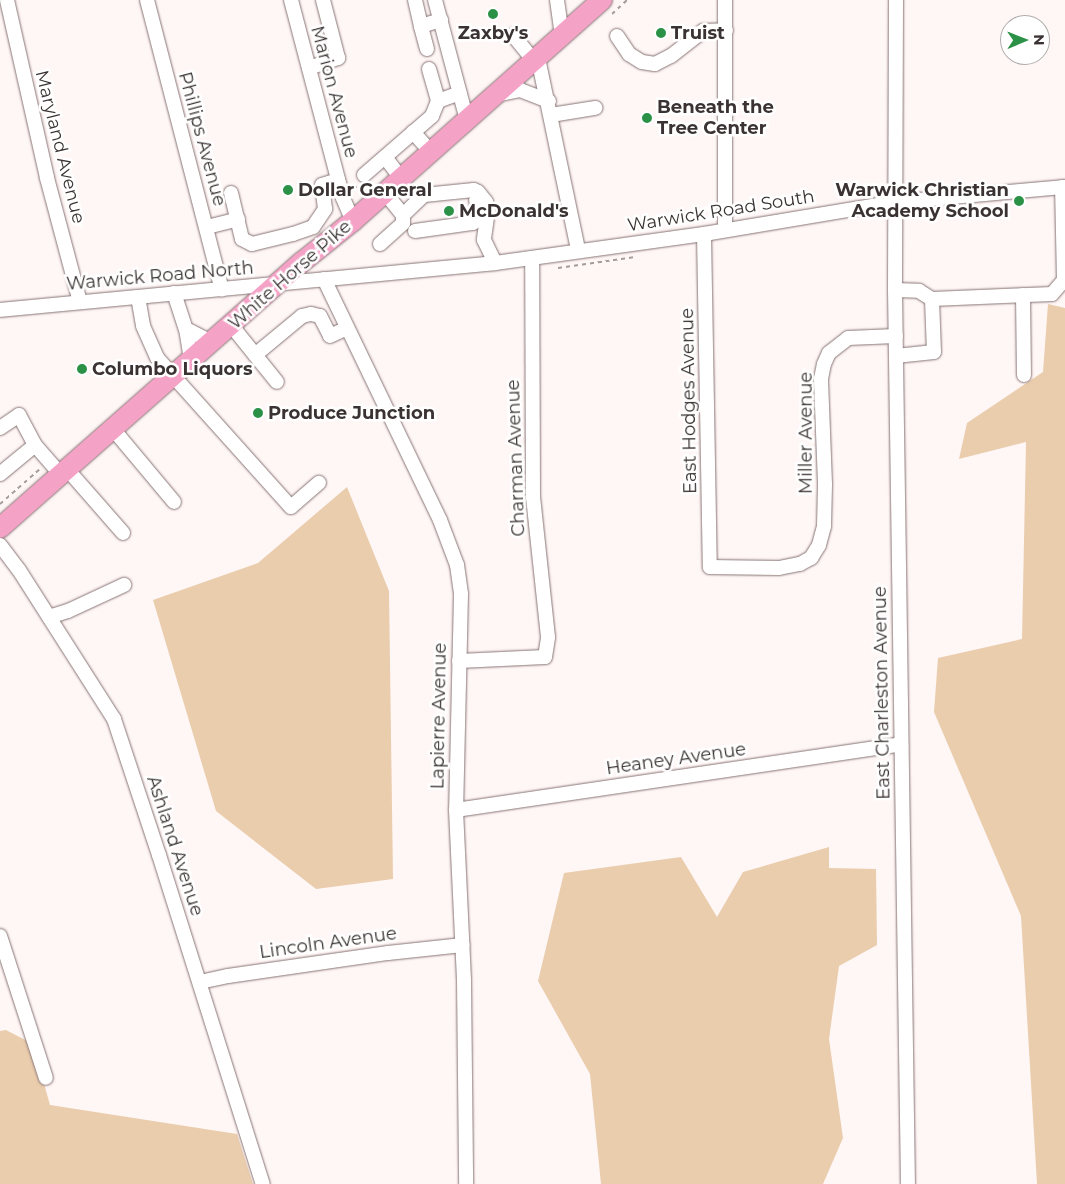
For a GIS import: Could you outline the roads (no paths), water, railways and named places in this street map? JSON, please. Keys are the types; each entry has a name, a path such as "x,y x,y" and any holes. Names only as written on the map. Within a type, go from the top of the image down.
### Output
{"highway":[{"name":"White Horse Pike","path":"0,528 231,325 385,193 602,0"}],"street":[{"name":"Maryland Avenue","path":"7,0 47,178 80,302"},
{"name":"Phillips Avenue","path":"147,0 222,289"},
{"name":"Marion Avenue","path":"291,0 338,180 353,221"},
{"path":"309,68 338,58 323,0"},
{"path":"415,0 427,49"},
{"path":"436,0 467,120"},
{"path":"557,0 562,34"},
{"path":"725,0 725,230"},
{"name":"East Charleston Avenue","path":"896,0 895,290 908,1184"},
{"path":"421,26 441,20"},
{"path":"618,36 629,54 642,62 655,64 670,56 703,32 726,30"},
{"path":"513,35 536,59 548,101 578,250"},
{"path":"364,175 432,116 438,101 429,69"},
{"path":"496,95 520,90 548,101"},
{"path":"438,101 460,93"},
{"path":"551,115 595,108"},
{"path":"413,132 431,152"},
{"path":"385,157 402,178"},
{"path":"231,193 242,239 247,244 293,234 313,227 325,209 322,185 338,180"},
{"path":"895,290 919,291 932,299 1052,294 1064,280 1063,187"},
{"name":"Warwick Road South","path":"532,258 578,250 704,234 896,202 1063,187"},
{"path":"380,244 424,195 474,190 483,196 488,210 484,236 471,266"},
{"path":"385,193 403,219 416,231 429,234 484,236"},
{"path":"416,231 469,224 477,220 479,215 478,202 474,198 418,200"},
{"path":"206,227 238,219"},
{"path":"313,227 326,243"},
{"name":"East Hodges Avenue","path":"704,234 710,567 779,568 800,564 813,554"},
{"path":"484,236 495,263"},
{"name":"Warwick Road North","path":"0,310 471,266 532,258"},
{"name":"Charman Avenue","path":"459,661 545,657 548,638 533,497 532,258"},
{"name":"Lapierre Avenue","path":"324,279 440,520 457,564 461,594 456,810 463,945 466,1184"},
{"path":"174,293 186,329 191,360"},
{"path":"1023,295 1024,375"},
{"path":"138,296 144,326 152,349 158,359 291,508 319,483"},
{"path":"896,356 934,352 932,299"},
{"path":"255,355 302,316 311,314 320,316 330,336 347,328"},
{"path":"231,325 277,382"},
{"path":"186,329 212,342"},
{"name":"Miller Avenue","path":"813,554 819,544 824,526 826,484 821,379 824,364 829,353 848,338 896,336"},
{"path":"0,428 18,415 34,445 64,472 123,533"},
{"path":"113,429 174,502"},
{"path":"0,474 34,445"},
{"name":"Ashland Avenue","path":"0,545 49,617 114,719 200,982 263,1184"},
{"path":"49,617 68,612 124,586"},
{"name":"Heaney Avenue","path":"456,810 901,744"},
{"path":"0,936 46,1078"},
{"name":"Lincoln Avenue","path":"200,982 228,976 388,953 463,945"}],"place":[{"name":"Zaxby's","path":"493,14"},
{"name":"Truist","path":"661,33"},
{"name":"Beneath the Tree Center","path":"647,118"},
{"name":"Dollar General","path":"288,190"},
{"name":"Warwick Christian Academy School","path":"1019,201"},
{"name":"McDonald's","path":"449,211"},
{"name":"Columbo Liquors","path":"82,369"},
{"name":"Produce Junction","path":"258,413"}]}
